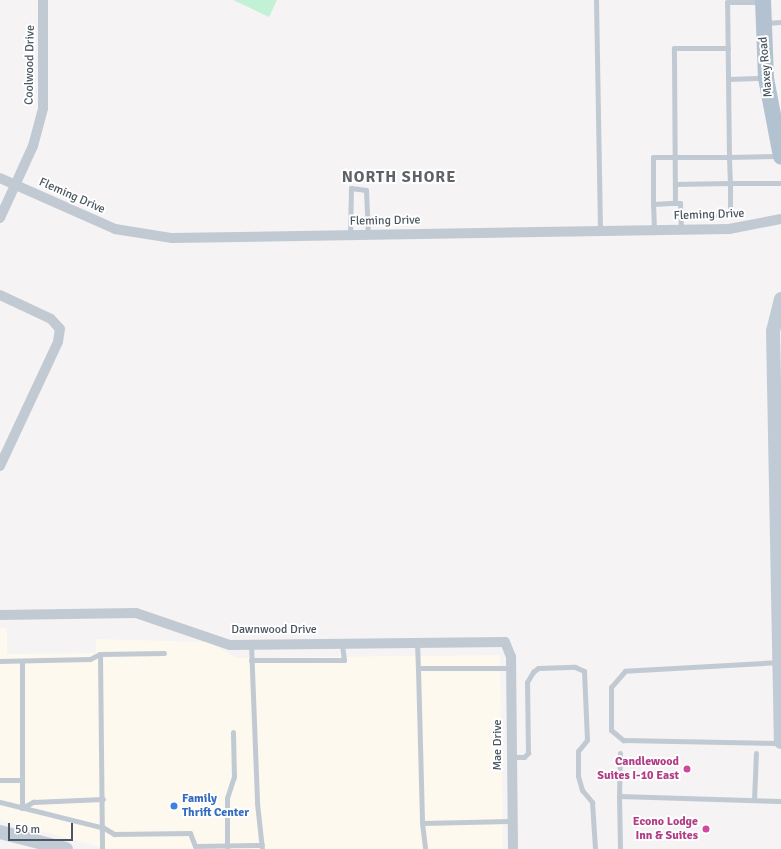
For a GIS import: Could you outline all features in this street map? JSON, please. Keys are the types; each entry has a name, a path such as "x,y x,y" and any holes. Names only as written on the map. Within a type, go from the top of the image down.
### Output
{"main road":[{"name":"Maxey Road","path":"763,1 766,78 777,128 781,157"}],"street":[{"name":"Coolwood Drive","path":"0,218 33,146 43,108 43,0"},
{"name":"Fleming Drive","path":"0,178 115,229 146,236 368,235 729,229 781,219"},
{"path":"0,295 51,319 60,329 58,342 0,466"},
{"path":"781,299 773,331 778,447 781,742"},
{"name":"Dawnwood Drive","path":"0,616 136,613 230,645 417,641 505,642"},
{"name":"Mae Drive","path":"505,642 511,668 513,849"},
{"path":"0,832 66,849"}],"lane":[{"path":"596,0 600,230"},
{"path":"680,215 730,215 726,1 763,1"},
{"path":"763,23 781,22"},
{"path":"675,203 674,48 728,48"},
{"path":"728,79 766,78"},
{"path":"654,230 653,157 781,157"},
{"path":"675,184 781,183"},
{"path":"350,235 351,188 366,190 368,235"},
{"path":"653,204 680,203 681,229"},
{"path":"417,641 422,823 425,849"},
{"path":"251,660 344,660 342,643"},
{"path":"0,802 104,828 114,834 190,833 195,846 227,848 262,847 257,803 251,644"},
{"path":"0,660 22,661 90,659 100,654 164,653"},
{"path":"100,654 104,828 102,849"},
{"path":"22,661 22,808"},
{"path":"780,662 625,671 611,688 611,730 623,740 781,742"},
{"path":"511,757 524,757 528,753 528,682 533,672 538,668 575,667 584,671 587,740 578,751 578,776 582,790 592,802 595,849"},
{"path":"418,668 511,668"},
{"path":"227,848 227,798 234,777 233,732"},
{"path":"620,753 620,849"},
{"path":"754,800 756,753"},
{"path":"0,780 22,780"},
{"path":"619,796 781,801"},
{"path":"22,808 34,802 103,799"},
{"path":"422,823 512,821"}],"shaded area":[{"path":"0,628 7,628 7,654 96,653 96,639 208,642 237,658 500,655 503,849 107,849 0,820"}],"green space":[{"path":"233,0 277,0 269,17"}],"place":[{"name":"Candlewood Suites I-10 East","path":"687,769"},
{"name":"Family Thrift Center","path":"174,806"},
{"name":"Econo Lodge Inn & Suites","path":"706,829"}],"district":[{"name":"NORTH SHORE","path":"399,177"}]}
